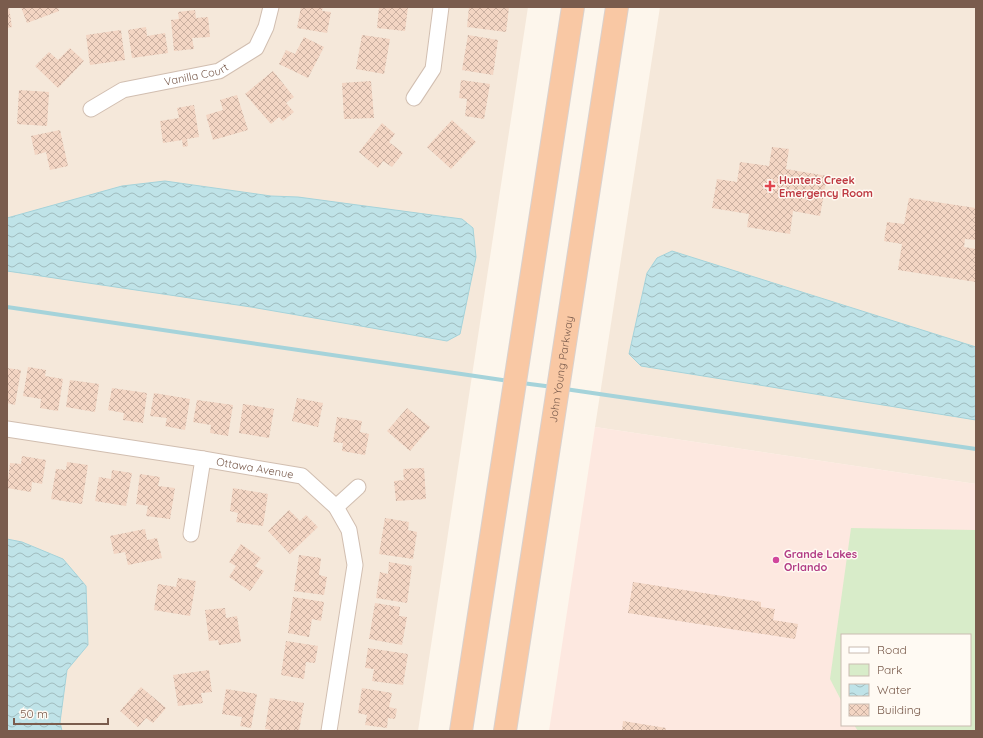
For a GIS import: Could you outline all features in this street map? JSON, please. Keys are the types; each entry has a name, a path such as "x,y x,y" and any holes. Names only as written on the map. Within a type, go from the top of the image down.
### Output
{"highway":[{"path":"461,731 573,7"},
{"name":"John Young Parkway","path":"505,731 617,7"}],"street":[{"name":"Vanilla Court","path":"91,109 123,90 219,72 256,48 266,27 271,7"},
{"path":"414,98 433,69 441,7"},
{"name":"Ottawa Avenue","path":"7,429 203,459 302,476 336,507 349,530 355,565 329,731"},
{"path":"191,534 203,459"},
{"path":"336,507 358,487"}],"shaded area":[{"path":"7,7 528,7 418,731 7,731"},
{"path":"660,7 976,7 976,484 595,427"},
{"name":"Grande Lakes Orlando","path":"595,427 976,484 976,731 549,731"}],"green space":[{"path":"851,528 976,530 976,731 858,731 855,726 971,726 971,634 841,634 841,700 830,679"}],"water":[{"path":"165,181 271,196 298,197 462,219 473,228 476,257 460,334 447,341 251,307 7,271 7,218 122,186"},
{"path":"672,251 976,347 976,420 641,366 629,354 647,273 657,258"},
{"path":"7,539 22,542 63,559 86,586 88,645 67,670 60,722 62,731 7,731"}],"building":[{"path":"7,7 9,7 12,27 7,28"},
{"path":"21,7 58,7 59,11 27,23"},
{"path":"301,7 323,7 322,11 331,12 327,33 297,28"},
{"path":"379,7 408,7 405,31 377,28"},
{"path":"469,7 509,7 506,32 467,27"},
{"path":"195,10 196,18 208,17 210,37 192,38 194,49 174,51 171,20 179,19 178,12"},
{"path":"146,27 147,36 165,33 168,53 132,58 128,30"},
{"path":"121,30 125,60 90,65 86,35"},
{"path":"362,35 390,39 384,74 356,69"},
{"path":"468,35 498,40 493,75 462,70"},
{"path":"304,37 324,47 308,78 279,64 286,50 295,54"},
{"path":"70,48 84,61 58,88 35,66 49,52 58,60"},
{"path":"273,71 294,97 286,103 294,112 283,121 279,117 271,124 245,94"},
{"path":"461,80 490,84 484,119 465,116 467,99 459,98"},
{"path":"371,81 374,118 344,119 342,83"},
{"path":"19,90 49,92 47,126 17,124"},
{"path":"237,95 248,130 213,140 206,115 223,110 220,100"},
{"path":"194,105 199,137 187,139 188,146 183,147 182,140 163,143 160,121 179,118 177,108"},
{"path":"452,120 476,142 451,169 427,147"},
{"path":"382,123 395,134 389,142 403,153 392,167 383,161 378,168 359,152"},
{"path":"60,130 68,166 50,170 46,152 35,155 31,136"},
{"path":"772,147 789,149 786,169 827,176 820,216 793,211 790,234 747,227 749,214 712,208 717,179 737,182 740,162 769,166"},
{"path":"909,198 976,208 976,240 965,239 964,247 976,249 976,282 898,270 902,244 884,241 887,222 904,224"},
{"path":"28,367 46,370 45,376 63,379 58,411 40,408 41,399 23,396"},
{"path":"7,368 21,370 15,405 7,403"},
{"path":"70,380 99,384 95,412 66,407"},
{"path":"112,388 147,393 143,423 123,420 124,413 108,410"},
{"path":"154,393 190,399 185,430 165,426 167,418 150,416"},
{"path":"297,398 323,403 318,427 292,421"},
{"path":"197,400 233,405 228,436 210,433 211,425 193,422"},
{"path":"243,404 274,409 269,438 239,433"},
{"path":"407,408 430,427 410,451 387,431"},
{"path":"337,417 362,421 360,432 369,434 365,455 342,451 343,443 333,442"},
{"path":"22,456 46,460 42,484 32,482 31,492 7,488 10,463 21,464"},
{"path":"67,462 88,465 82,504 51,499 56,469 66,470"},
{"path":"424,468 426,499 396,501 394,481 404,480 403,469"},
{"path":"112,470 132,473 126,506 95,501 99,477 111,479"},
{"path":"140,474 160,477 158,486 175,488 170,519 146,516 148,506 136,504"},
{"path":"233,488 268,494 263,526 236,522 238,513 230,511"},
{"path":"289,510 300,521 306,515 318,527 290,554 268,531"},
{"path":"385,518 409,522 408,530 417,532 413,559 379,554"},
{"path":"145,529 147,540 157,538 162,558 128,565 125,552 114,554 110,536"},
{"path":"241,544 261,558 255,566 264,571 250,591 229,577 236,566 229,562"},
{"path":"299,555 321,558 319,575 327,577 324,595 294,591"},
{"path":"389,562 412,566 407,603 376,598 380,572 388,574"},
{"path":"178,578 196,581 190,616 154,610 158,584 176,587"},
{"path":"633,582 761,602 761,607 775,609 773,620 798,624 795,639 628,613"},
{"path":"293,597 324,602 321,621 312,619 309,637 288,633"},
{"path":"375,603 400,607 399,616 407,617 402,645 369,639"},
{"path":"225,608 226,618 237,616 241,642 219,645 218,640 209,641 205,610"},
{"path":"286,641 318,646 315,663 306,662 304,679 281,675"},
{"path":"368,648 408,654 403,685 372,681 374,669 365,668"},
{"path":"209,670 212,692 201,693 203,703 178,706 173,675"},
{"path":"141,687 166,708 153,723 146,718 138,727 120,711"},
{"path":"362,688 392,693 389,707 397,709 395,719 388,718 387,728 365,725 367,715 358,713"},
{"path":"226,689 257,694 251,728 240,726 242,717 222,714"},
{"path":"270,698 304,703 299,731 277,731 265,729"},
{"path":"623,721 666,728 665,731 622,731"}],"waterway":[{"path":"7,307 509,381"},
{"path":"522,383 553,387"},
{"path":"565,389 976,449"}],"place":[{"name":"Hunters Creek Emergency Room","path":"770,186"},
{"name":"Grande Lakes Orlando","path":"776,560"}]}
